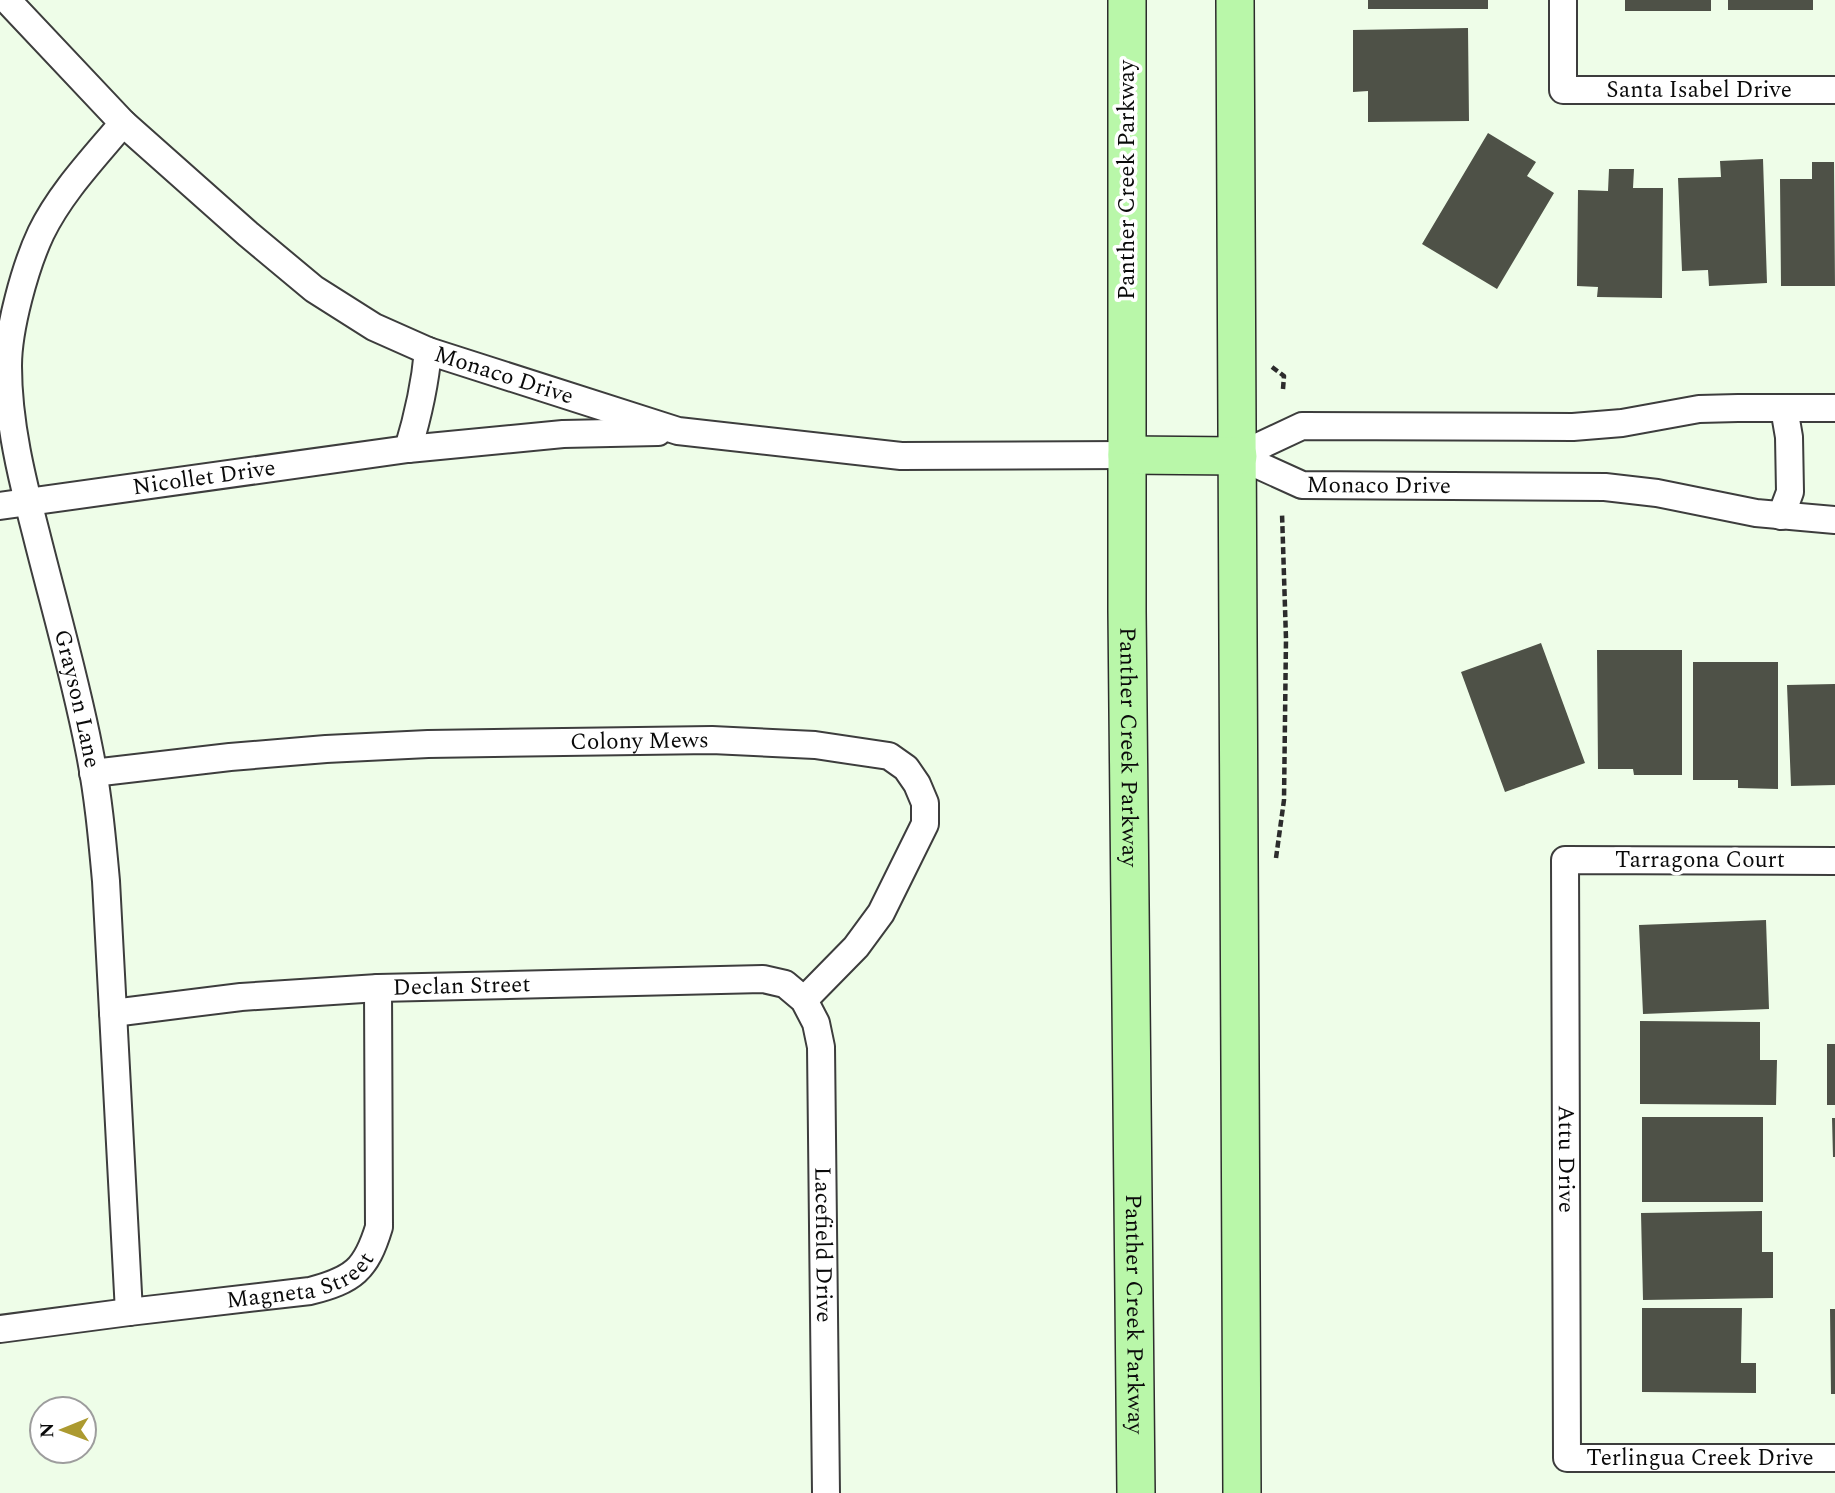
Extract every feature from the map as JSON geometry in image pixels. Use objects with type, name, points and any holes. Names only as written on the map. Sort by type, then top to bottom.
[{"type":"main road","name":"Panther Creek Parkway","points":[[1127,0],[1127,625],[1136,1493]]},
{"type":"main road","points":[[1235,0],[1242,1493]]},
{"type":"main road","points":[[1127,454],[1238,456]]},
{"type":"street","name":"Monaco Drive","points":[[8,0],[123,123],[248,234],[314,289],[374,327],[428,351],[678,431],[901,456],[1127,454]]},
{"type":"street","name":"Santa Isabel Drive","points":[[1563,0],[1563,90],[1835,90]]},
{"type":"street","name":"Grayson Lane","points":[[123,123],[65,193],[41,233],[24,280],[13,323],[8,363],[9,412],[28,503],[93,773],[106,881],[129,1312]]},
{"type":"street","points":[[408,449],[423,395],[428,351]]},
{"type":"street","points":[[1781,516],[1790,492],[1789,437],[1783,408]]},
{"type":"street","points":[[1238,456],[1302,426],[1593,426],[1699,409],[1835,408]]},
{"type":"street","name":"Nicollet Drive","points":[[0,506],[408,449],[563,434],[678,431]]},
{"type":"street","name":"Monaco Drive","points":[[1238,456],[1302,485],[1605,487],[1657,493],[1756,513],[1835,520]]},
{"type":"street","name":"Colony Mews","points":[[93,773],[326,748],[428,744],[712,740],[815,746],[889,756],[906,768],[917,784],[925,803],[925,824],[881,913],[856,947],[804,1000]]},
{"type":"street","name":"Tarragona Court","points":[[1565,860],[1835,861]]},
{"type":"street","name":"Attu Drive","points":[[1565,860],[1567,1458]]},
{"type":"street","name":"Declan Street","points":[[113,1013],[241,997],[378,988],[763,979],[785,984],[804,1000]]},
{"type":"street","name":"Magneta Street","points":[[0,1329],[310,1292],[336,1284],[358,1270],[372,1249],[379,1227],[378,988]]},
{"type":"street","name":"Lacefield Drive","points":[[804,1000],[816,1023],[821,1048],[827,1493]]},
{"type":"street","name":"Terlingua Creek Drive","points":[[1567,1458],[1835,1458]]},
{"type":"building","points":[[1368,0],[1488,0],[1488,9],[1368,9]]},
{"type":"building","points":[[1625,0],[1711,0],[1711,11],[1625,11]]},
{"type":"building","points":[[1728,0],[1813,0],[1813,10],[1728,10]]},
{"type":"building","points":[[1468,28],[1469,121],[1368,122],[1368,91],[1353,92],[1353,30]]},
{"type":"building","points":[[1488,133],[1536,162],[1527,176],[1554,193],[1497,289],[1422,244]]},
{"type":"building","points":[[1763,159],[1767,283],[1709,286],[1708,270],[1682,271],[1678,178],[1721,177],[1720,161]]},
{"type":"building","points":[[1812,162],[1834,162],[1835,286],[1781,286],[1780,179],[1812,179]]},
{"type":"building","points":[[1609,169],[1634,169],[1633,188],[1663,188],[1662,298],[1597,297],[1598,287],[1577,286],[1578,190],[1608,191]]},
{"type":"building","points":[[1541,643],[1585,763],[1505,792],[1461,672]]},
{"type":"building","points":[[1597,650],[1682,650],[1682,775],[1634,775],[1633,769],[1598,769]]},
{"type":"building","points":[[1693,662],[1778,662],[1778,789],[1738,788],[1738,780],[1693,780]]},
{"type":"building","points":[[1835,684],[1835,785],[1791,786],[1787,685]]},
{"type":"building","points":[[1766,920],[1769,1009],[1643,1014],[1639,925]]},
{"type":"building","points":[[1640,1021],[1760,1022],[1760,1060],[1777,1060],[1776,1105],[1640,1104]]},
{"type":"building","points":[[1827,1044],[1835,1044],[1835,1105],[1827,1105]]},
{"type":"building","points":[[1642,1117],[1763,1117],[1763,1202],[1642,1202]]},
{"type":"building","points":[[1832,1118],[1835,1118],[1835,1157],[1833,1157]]},
{"type":"building","points":[[1762,1211],[1762,1252],[1773,1252],[1773,1298],[1643,1300],[1641,1213]]},
{"type":"building","points":[[1642,1308],[1742,1308],[1741,1363],[1756,1363],[1756,1393],[1642,1392]]},
{"type":"building","points":[[1830,1309],[1835,1309],[1835,1394],[1831,1394]]}]
